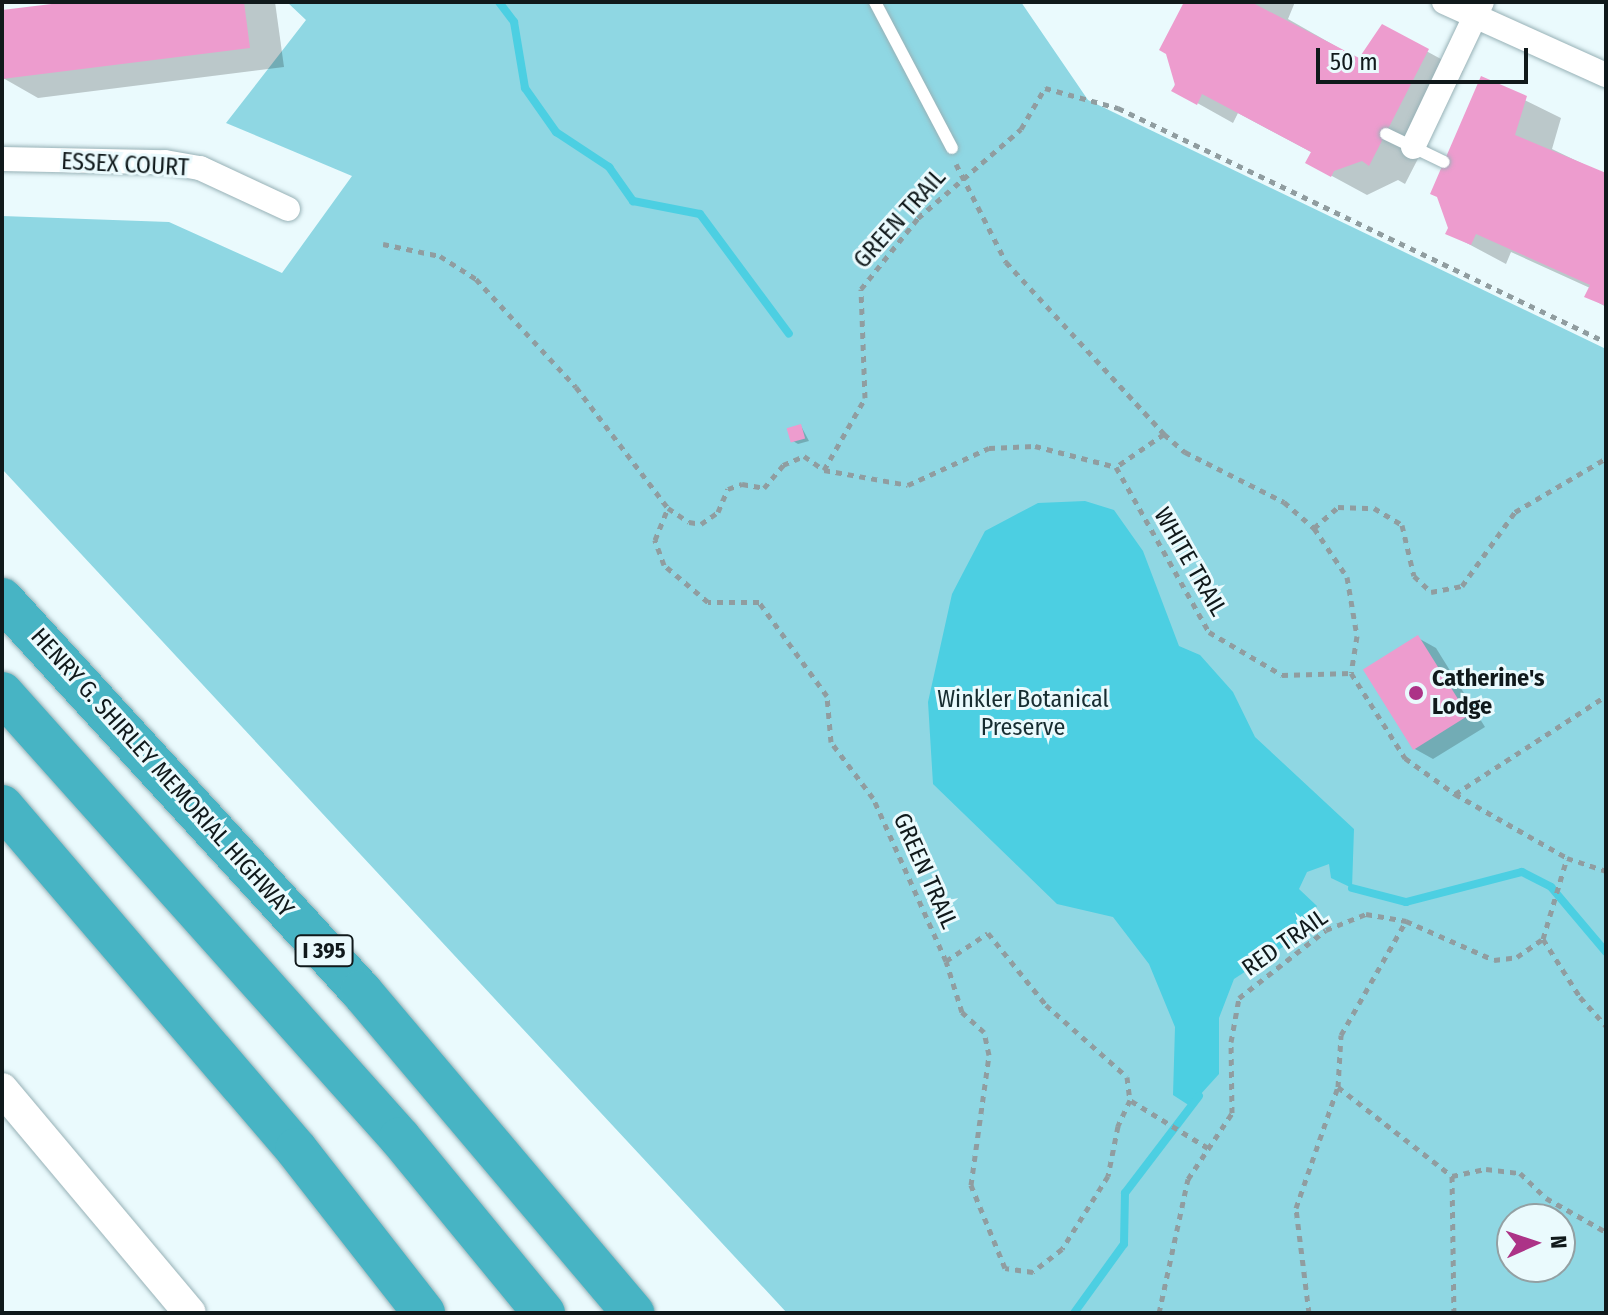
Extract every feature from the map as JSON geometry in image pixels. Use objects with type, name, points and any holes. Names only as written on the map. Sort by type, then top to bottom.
[{"type":"highway","name":"HENRY G. SHIRLEY MEMORIAL HIGHWAY","points":[[2,599],[361,991],[633,1313]]},
{"type":"highway","points":[[2,693],[107,806],[400,1138],[544,1313]]},
{"type":"highway","points":[[2,806],[296,1149],[424,1313]]},
{"type":"highway","points":[[107,806],[505,1313]]},
{"type":"main road","points":[[2,1089],[190,1313]]},
{"type":"street","points":[[1444,2],[1479,10],[1606,75]]},
{"type":"street","points":[[1413,147],[1479,10]]},
{"type":"street","name":"ESSEX COURT","points":[[2,159],[188,166],[236,182],[288,209]]},
{"type":"lane","points":[[875,2],[952,148]]},
{"type":"lane","points":[[1386,134],[1444,162]]},
{"type":"path","name":"GREEN TRAIL","points":[[824,470],[865,398],[861,289],[918,218],[960,178],[1021,129],[1045,88],[1118,108],[1606,342]]},
{"type":"path","points":[[952,148],[960,178],[1006,262],[1164,434],[1185,452],[1284,502],[1314,528],[1347,577],[1357,636],[1351,673],[1405,758],[1455,794],[1567,858],[1606,871]]},
{"type":"path","points":[[383,244],[440,256],[476,279],[576,387],[668,508],[701,524],[718,512],[728,489],[742,484],[764,488],[783,465],[804,456],[824,470],[908,485],[989,448],[1035,446],[1116,467],[1164,434]]},
{"type":"path","points":[[1314,528],[1338,507],[1374,508],[1402,525],[1414,576],[1431,592],[1462,586],[1515,512],[1606,459]]},
{"type":"path","name":"WHITE TRAIL","points":[[1116,467],[1209,632],[1282,675],[1351,673]]},
{"type":"path","name":"GREEN TRAIL","points":[[668,508],[655,540],[664,565],[708,602],[759,602],[827,696],[831,742],[873,798],[946,961],[962,1012],[984,1032],[989,1055],[971,1185],[1005,1268],[1033,1272],[1062,1249],[1108,1176],[1118,1126],[1130,1100]]},
{"type":"path","points":[[1455,794],[1606,696]]},
{"type":"path","points":[[1567,858],[1543,939],[1580,997],[1606,1026]]},
{"type":"path","name":"RED TRAIL","points":[[1159,1313],[1188,1179],[1232,1113],[1231,1042],[1239,998],[1326,930],[1366,914],[1406,921],[1494,960],[1517,957],[1543,939]]},
{"type":"path","points":[[1309,1313],[1296,1208],[1338,1087],[1341,1035],[1406,921]]},
{"type":"path","points":[[946,961],[988,933],[1046,1005],[1127,1077],[1130,1100],[1208,1148]]},
{"type":"path","points":[[1338,1087],[1452,1176],[1486,1169],[1520,1173],[1546,1198],[1606,1232]]},
{"type":"path","points":[[1452,1176],[1454,1313]]},
{"type":"green space","name":"Winkler Botanical Preserve","points":[[287,2],[1021,2],[1088,100],[1606,349],[1606,1313],[787,1313],[2,469],[2,216],[169,222],[282,273],[352,176],[226,123],[306,20]]},
{"type":"shaded area","points":[[1085,501],[1114,510],[1143,551],[1179,646],[1200,655],[1233,692],[1255,737],[1354,829],[1352,888],[1331,878],[1329,864],[1307,872],[1299,889],[1317,906],[1292,941],[1234,979],[1219,1018],[1219,1074],[1190,1106],[1173,1095],[1175,1027],[1149,964],[1113,917],[1057,904],[933,784],[928,702],[952,594],[985,531],[1038,503]]},
{"type":"building","points":[[68,2],[244,2],[250,48],[2,79],[2,10]]},
{"type":"building","points":[[1184,2],[1251,2],[1359,58],[1382,24],[1429,49],[1369,166],[1362,161],[1334,171],[1331,177],[1305,163],[1311,152],[1202,94],[1197,105],[1171,91],[1175,85],[1166,54],[1159,50]]},
{"type":"building","points":[[1481,76],[1527,96],[1515,135],[1606,173],[1606,306],[1584,297],[1590,285],[1476,234],[1471,245],[1445,234],[1448,228],[1437,197],[1430,194]]},
{"type":"building","points":[[801,424],[805,438],[791,443],[787,428]]},
{"type":"building","name":"Catherine's Lodge","points":[[1418,635],[1468,716],[1413,750],[1363,669]]},
{"type":"waterway","points":[[499,2],[514,22],[525,88],[556,132],[609,167],[633,201],[700,214],[789,334]]},
{"type":"waterway","points":[[1352,888],[1406,902],[1522,872],[1551,887],[1606,952]]},
{"type":"waterway","points":[[1074,1313],[1124,1244],[1125,1193],[1199,1096]]},
{"type":"place","name":"Catherine's Lodge","points":[[1416,693]]}]
